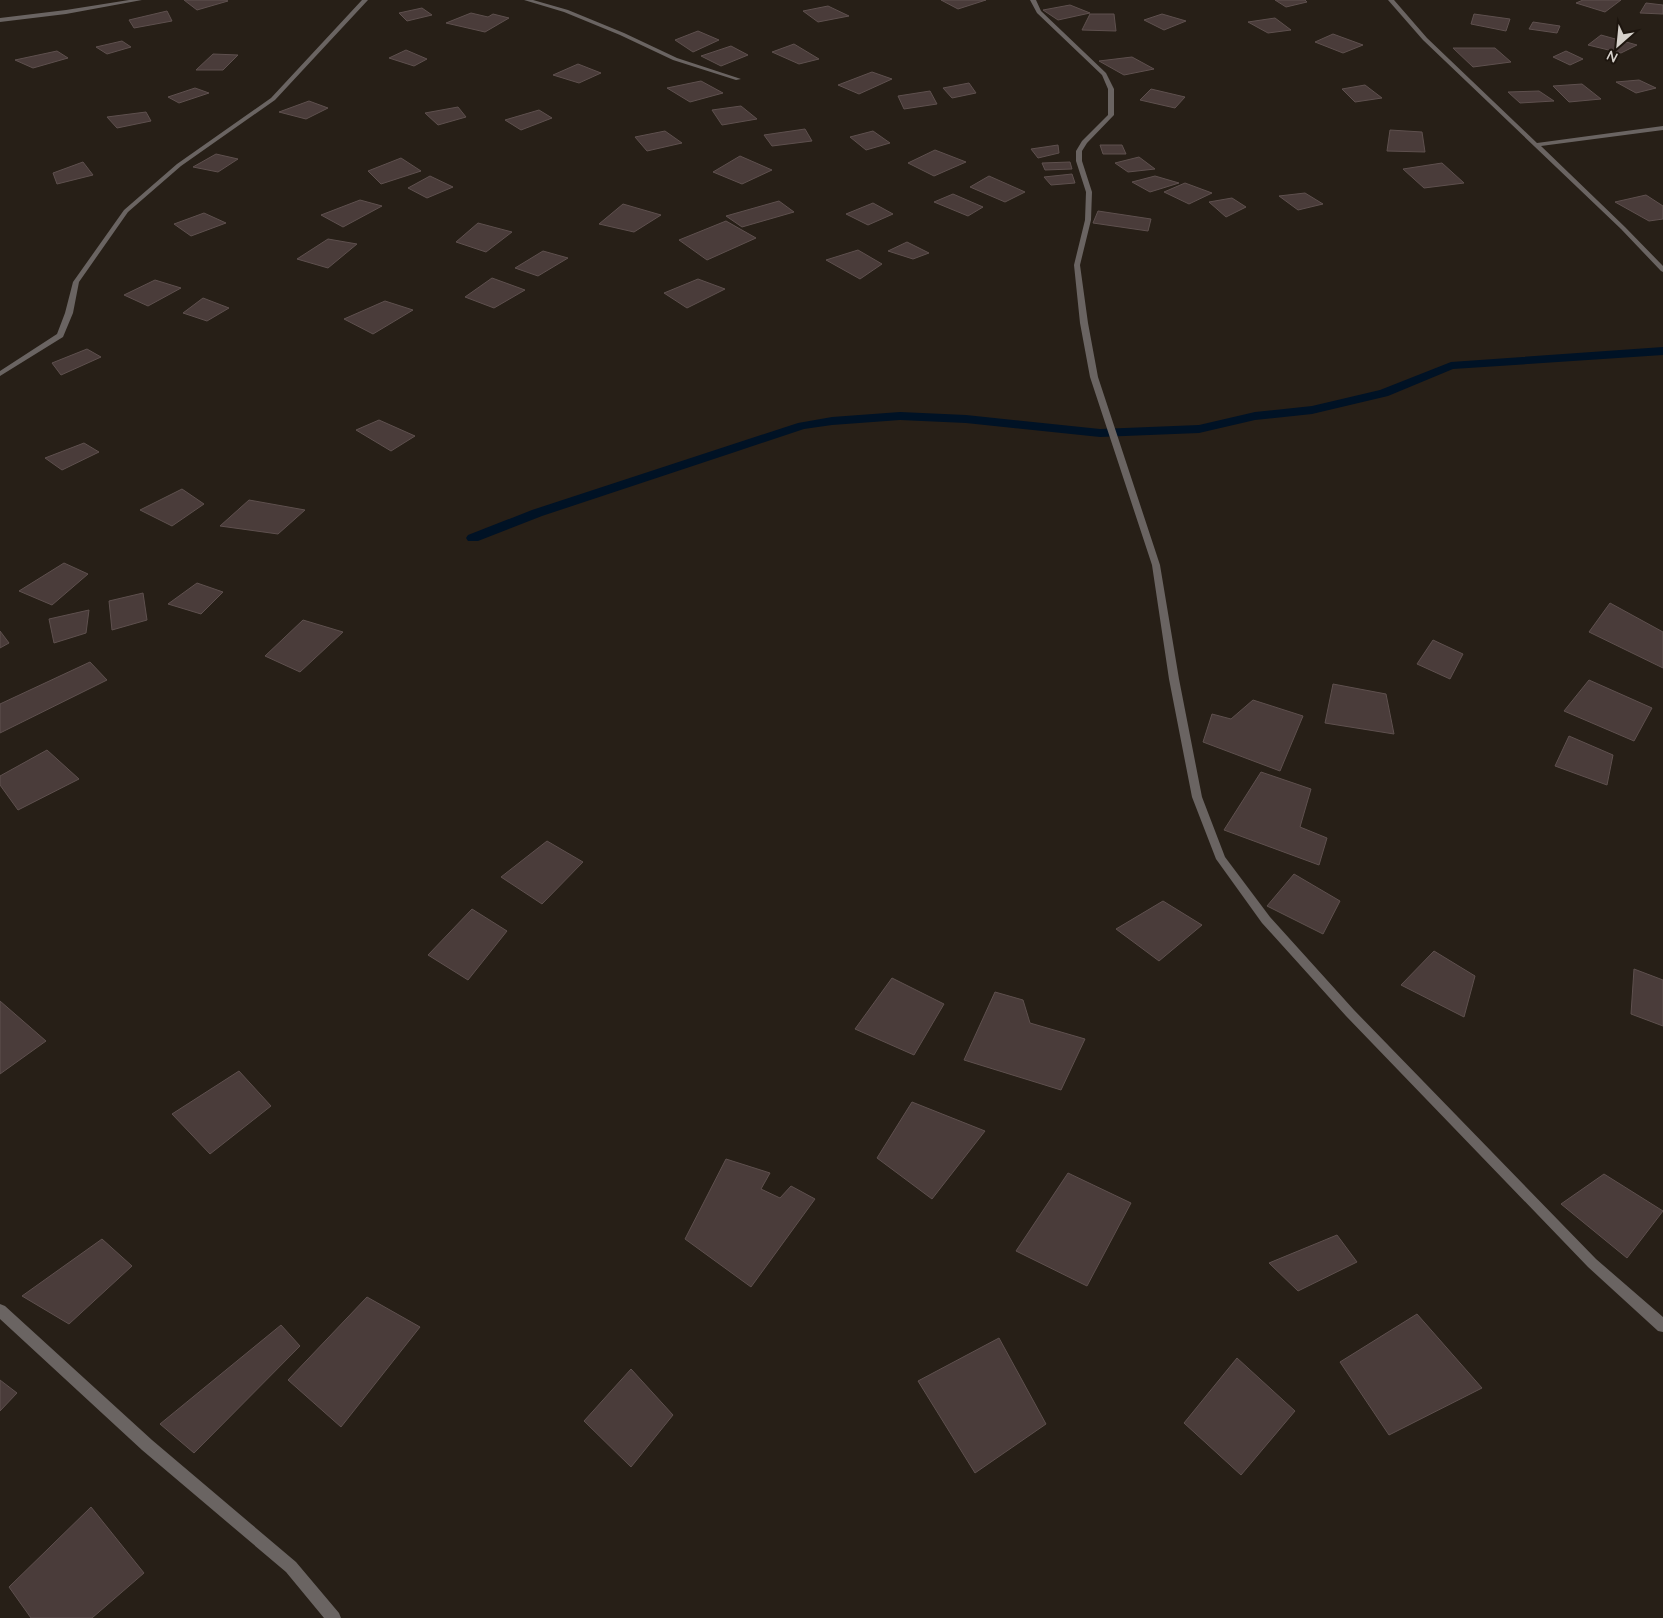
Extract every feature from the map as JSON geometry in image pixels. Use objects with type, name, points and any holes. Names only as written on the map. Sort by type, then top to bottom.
[{"type":"street","points":[[0,20],[139,0]]},
{"type":"street","points":[[0,374],[60,335],[70,313],[76,282],[126,212],[179,165],[273,99],[365,0]]},
{"type":"street","points":[[527,0],[566,12],[622,34],[675,59],[738,79]]},
{"type":"street","points":[[1033,0],[1039,12],[1104,74],[1110,89],[1111,114],[1084,142],[1079,151],[1079,161],[1089,192],[1088,220],[1077,265],[1084,323],[1094,378],[1156,565],[1174,679],[1197,797],[1221,859],[1266,920],[1350,1013],[1592,1263],[1663,1326]]},
{"type":"street","points":[[1391,0],[1425,39],[1623,228],[1663,270]]},
{"type":"street","points":[[1536,145],[1663,128]]},
{"type":"street","points":[[0,1310],[147,1445],[291,1567],[334,1618]]},
{"type":"building","points":[[184,0],[226,0],[228,1],[197,10]]},
{"type":"building","points":[[941,0],[986,0],[958,9]]},
{"type":"building","points":[[1275,0],[1305,0],[1307,2],[1286,7]]},
{"type":"building","points":[[1583,0],[1621,0],[1605,12],[1576,3]]},
{"type":"building","points":[[1646,3],[1663,5],[1663,14],[1640,13]]},
{"type":"building","points":[[1070,5],[1090,13],[1058,20],[1043,10]]},
{"type":"building","points":[[828,6],[849,16],[818,22],[803,11]]},
{"type":"building","points":[[422,8],[432,15],[407,21],[399,13]]},
{"type":"building","points":[[167,11],[172,21],[134,28],[129,20]]},
{"type":"building","points":[[471,13],[488,17],[493,14],[509,18],[485,32],[446,23]]},
{"type":"building","points":[[1090,14],[1114,14],[1116,31],[1082,30]]},
{"type":"building","points":[[1162,14],[1186,21],[1164,30],[1144,20]]},
{"type":"building","points":[[1474,14],[1510,19],[1506,31],[1471,24]]},
{"type":"building","points":[[1275,18],[1291,30],[1268,33],[1248,22]]},
{"type":"building","points":[[1533,22],[1560,26],[1557,33],[1529,29]]},
{"type":"building","points":[[698,31],[719,40],[693,52],[675,40]]},
{"type":"building","points":[[1333,34],[1363,45],[1343,53],[1315,42]]},
{"type":"building","points":[[1601,35],[1637,45],[1621,53],[1588,45]]},
{"type":"building","points":[[122,41],[131,47],[107,54],[96,47]]},
{"type":"building","points":[[794,44],[819,59],[799,64],[772,52]]},
{"type":"building","points":[[731,46],[748,55],[721,66],[701,56]]},
{"type":"building","points":[[1453,48],[1495,48],[1511,62],[1473,67]]},
{"type":"building","points":[[406,50],[427,59],[414,66],[389,58]]},
{"type":"building","points":[[57,51],[68,58],[33,68],[15,60]]},
{"type":"building","points":[[1566,51],[1583,59],[1570,65],[1553,57]]},
{"type":"building","points":[[213,54],[238,55],[223,70],[196,70]]},
{"type":"building","points":[[1132,57],[1154,69],[1124,75],[1099,61]]},
{"type":"building","points":[[578,64],[601,73],[579,83],[553,75]]},
{"type":"building","points":[[872,72],[892,79],[859,94],[838,85]]},
{"type":"building","points":[[1639,80],[1656,88],[1636,93],[1616,82]]},
{"type":"building","points":[[701,81],[723,93],[690,102],[667,88]]},
{"type":"building","points":[[969,83],[976,93],[952,98],[943,88]]},
{"type":"building","points":[[1582,84],[1601,99],[1569,102],[1553,86]]},
{"type":"building","points":[[1365,85],[1382,98],[1355,102],[1342,89]]},
{"type":"building","points":[[195,88],[209,93],[179,103],[168,97]]},
{"type":"building","points":[[1151,89],[1185,97],[1175,108],[1140,100]]},
{"type":"building","points":[[930,91],[937,104],[904,109],[898,96]]},
{"type":"building","points":[[1539,91],[1554,101],[1520,103],[1508,92]]},
{"type":"building","points":[[309,101],[328,108],[306,119],[279,112]]},
{"type":"building","points":[[741,106],[757,119],[722,125],[712,110]]},
{"type":"building","points":[[458,107],[466,117],[438,125],[425,113]]},
{"type":"building","points":[[539,110],[552,118],[521,130],[505,120]]},
{"type":"building","points":[[146,112],[151,121],[117,128],[107,117]]},
{"type":"building","points":[[805,129],[812,141],[772,146],[764,135]]},
{"type":"building","points":[[1390,130],[1422,132],[1425,152],[1387,151]]},
{"type":"building","points":[[665,131],[682,143],[647,151],[635,137]]},
{"type":"building","points":[[873,131],[890,143],[866,150],[850,137]]},
{"type":"building","points":[[1058,145],[1059,153],[1038,158],[1031,149]]},
{"type":"building","points":[[1100,145],[1122,145],[1126,154],[1103,154]]},
{"type":"building","points":[[935,150],[966,162],[934,176],[908,163]]},
{"type":"building","points":[[216,154],[238,159],[218,172],[193,167]]},
{"type":"building","points":[[740,156],[772,170],[742,184],[713,172]]},
{"type":"building","points":[[1139,157],[1155,169],[1128,172],[1115,163]]},
{"type":"building","points":[[401,158],[421,171],[381,184],[368,171]]},
{"type":"building","points":[[83,162],[93,175],[57,184],[53,173]]},
{"type":"building","points":[[1070,162],[1072,169],[1045,170],[1042,163]]},
{"type":"building","points":[[1442,163],[1464,183],[1424,188],[1403,169]]},
{"type":"building","points":[[1072,174],[1075,183],[1051,185],[1044,177]]},
{"type":"building","points":[[430,176],[453,187],[427,198],[408,188]]},
{"type":"building","points":[[989,176],[1025,192],[1005,202],[970,187]]},
{"type":"building","points":[[1155,176],[1179,183],[1150,192],[1132,182]]},
{"type":"building","points":[[1185,183],[1212,193],[1189,204],[1164,192]]},
{"type":"building","points":[[1305,193],[1323,204],[1298,210],[1279,196]]},
{"type":"building","points":[[953,194],[983,207],[968,216],[934,202]]},
{"type":"building","points":[[1646,195],[1663,206],[1663,219],[1649,221],[1615,202]]},
{"type":"building","points":[[1232,198],[1246,207],[1226,217],[1209,202]]},
{"type":"building","points":[[360,200],[382,206],[343,227],[321,215]]},
{"type":"building","points":[[779,201],[794,212],[742,227],[726,216]]},
{"type":"building","points":[[873,203],[893,214],[868,225],[846,214]]},
{"type":"building","points":[[623,204],[661,215],[634,232],[599,224]]},
{"type":"building","points":[[1098,211],[1151,219],[1148,231],[1093,223]]},
{"type":"building","points":[[204,213],[226,223],[191,236],[174,224]]},
{"type":"building","points":[[726,221],[756,238],[707,260],[679,240]]},
{"type":"building","points":[[478,223],[512,232],[486,252],[456,242]]},
{"type":"building","points":[[328,239],[357,244],[328,268],[297,259]]},
{"type":"building","points":[[907,242],[929,253],[913,259],[888,251]]},
{"type":"building","points":[[858,250],[882,264],[860,279],[826,260]]},
{"type":"building","points":[[543,251],[568,258],[538,276],[515,268]]},
{"type":"building","points":[[492,278],[525,290],[494,308],[465,297]]},
{"type":"building","points":[[698,279],[725,289],[687,308],[664,293]]},
{"type":"building","points":[[155,280],[181,288],[148,306],[124,295]]},
{"type":"building","points":[[203,298],[229,308],[207,321],[183,313]]},
{"type":"building","points":[[385,301],[413,310],[373,334],[344,319]]},
{"type":"building","points":[[87,349],[101,357],[61,375],[52,363]]},
{"type":"building","points":[[379,420],[415,436],[391,451],[356,430]]},
{"type":"building","points":[[84,443],[99,452],[62,470],[45,458]]},
{"type":"building","points":[[182,489],[204,504],[172,526],[140,510]]},
{"type":"building","points":[[249,500],[305,510],[278,534],[220,526]]},
{"type":"building","points":[[64,563],[88,574],[52,605],[19,591]]},
{"type":"building","points":[[197,583],[223,592],[201,614],[168,604]]},
{"type":"building","points":[[143,593],[147,620],[112,630],[109,601]]},
{"type":"building","points":[[1610,603],[1663,632],[1663,668],[1589,632]]},
{"type":"building","points":[[89,610],[86,633],[54,643],[49,619]]},
{"type":"building","points":[[303,620],[343,632],[300,672],[265,656]]},
{"type":"building","points":[[0,631],[9,643],[0,648]]},
{"type":"building","points":[[1433,640],[1463,654],[1450,679],[1417,664]]},
{"type":"building","points":[[90,662],[107,680],[0,733],[0,704]]},
{"type":"building","points":[[1589,680],[1652,708],[1634,741],[1564,711]]},
{"type":"building","points":[[1333,684],[1386,694],[1394,734],[1325,723]]},
{"type":"building","points":[[1253,700],[1303,716],[1280,771],[1203,742],[1212,714],[1231,719]]},
{"type":"building","points":[[1569,736],[1613,755],[1607,785],[1555,766]]},
{"type":"building","points":[[47,750],[79,779],[18,810],[0,785],[0,776]]},
{"type":"building","points":[[1261,772],[1311,789],[1300,827],[1327,838],[1319,865],[1224,830]]},
{"type":"building","points":[[547,841],[583,862],[542,904],[501,877]]},
{"type":"building","points":[[1294,874],[1340,901],[1323,934],[1267,906]]},
{"type":"building","points":[[1163,901],[1202,925],[1159,961],[1116,929]]},
{"type":"building","points":[[472,909],[507,931],[468,980],[428,955]]},
{"type":"building","points":[[1434,951],[1475,976],[1464,1017],[1401,985]]},
{"type":"building","points":[[1634,969],[1663,980],[1663,1026],[1631,1014]]},
{"type":"building","points":[[892,978],[944,1004],[914,1055],[855,1029]]},
{"type":"building","points":[[995,992],[1023,1000],[1030,1023],[1085,1039],[1061,1090],[964,1060]]},
{"type":"building","points":[[0,1001],[46,1041],[0,1074]]},
{"type":"building","points":[[239,1071],[271,1106],[210,1154],[172,1114]]},
{"type":"building","points":[[912,1102],[985,1131],[932,1199],[877,1158]]},
{"type":"building","points":[[726,1159],[770,1173],[761,1189],[780,1198],[791,1186],[815,1199],[751,1287],[685,1239]]},
{"type":"building","points":[[1068,1173],[1131,1203],[1087,1286],[1016,1251]]},
{"type":"building","points":[[1604,1174],[1663,1211],[1627,1258],[1561,1204]]},
{"type":"building","points":[[1337,1235],[1357,1262],[1298,1291],[1269,1263]]},
{"type":"building","points":[[102,1239],[132,1266],[69,1324],[22,1296]]},
{"type":"building","points":[[367,1297],[420,1327],[341,1427],[288,1380]]},
{"type":"building","points":[[1417,1314],[1482,1388],[1389,1435],[1340,1362]]},
{"type":"building","points":[[281,1325],[300,1346],[194,1453],[160,1424]]},
{"type":"building","points":[[999,1338],[1046,1424],[975,1473],[918,1381]]},
{"type":"building","points":[[1237,1358],[1295,1411],[1241,1475],[1184,1423]]},
{"type":"building","points":[[631,1369],[673,1415],[631,1467],[584,1421]]},
{"type":"building","points":[[0,1380],[17,1393],[0,1411]]},
{"type":"building","points":[[91,1507],[144,1573],[92,1618],[31,1618],[9,1587]]},
{"type":"waterway","points":[[473,538],[537,513],[730,449],[802,426],[832,421],[900,416],[966,419],[1100,433],[1199,429],[1255,416],[1312,410],[1384,393],[1451,366],[1663,351]]}]
